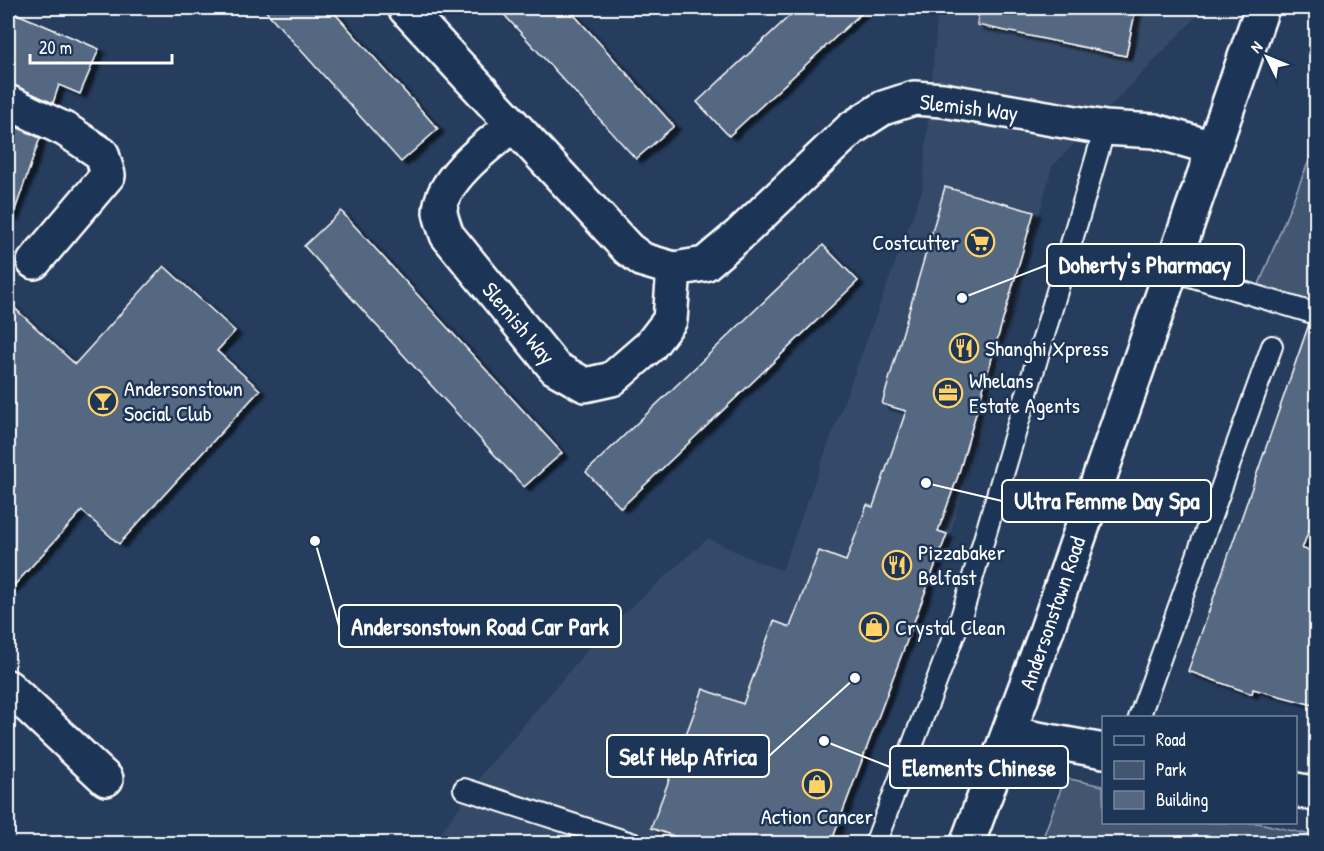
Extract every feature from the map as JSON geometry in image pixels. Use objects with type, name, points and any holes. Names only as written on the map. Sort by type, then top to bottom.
[{"type":"street","name":"Slemish Way","points":[[405,8],[628,249],[643,260],[674,269],[705,264],[739,235],[852,128],[883,108],[914,98],[943,100],[1105,128],[1155,130],[1213,148]]},
{"type":"street","name":"Andersonstown Road","points":[[967,843],[1010,734],[1262,8]]},
{"type":"street","points":[[8,102],[66,130],[102,154],[108,175],[34,262]]},
{"type":"street","name":"Slemish Way","points":[[512,126],[467,162],[450,186],[440,211],[447,236],[555,368],[585,385],[612,379],[650,346],[669,320],[674,269]]},
{"type":"street","points":[[8,687],[106,778]]},
{"type":"street","points":[[1010,734],[1102,751]]},
{"type":"street","points":[[1297,790],[1317,794]]},
{"type":"lane","points":[[875,843],[962,614],[1105,128]]},
{"type":"lane","points":[[1170,270],[1317,314]]},
{"type":"lane","points":[[1139,716],[1272,346]]},
{"type":"lane","points":[[464,789],[634,843]]},
{"type":"shaded area","points":[[938,8],[1205,8],[1052,167],[998,370],[949,538],[835,843],[433,844],[483,773],[599,636],[708,538],[756,561],[782,570],[922,190]]},
{"type":"green space","points":[[1316,143],[1316,310],[1256,292]]},
{"type":"green space","points":[[1065,778],[1102,786],[1102,824],[1263,824],[1316,836],[1316,843],[1041,843]]},
{"type":"building","points":[[263,8],[330,8],[438,129],[401,162]]},
{"type":"building","points":[[498,8],[568,8],[674,126],[636,159]]},
{"type":"building","points":[[798,8],[867,8],[729,136],[697,102]]},
{"type":"building","points":[[979,8],[1136,8],[1126,56],[977,25]]},
{"type":"building","points":[[8,10],[99,49],[80,94],[59,85],[53,103],[8,83]]},
{"type":"building","points":[[8,123],[40,138],[13,216],[8,215]]},
{"type":"building","points":[[945,187],[1034,212],[958,476],[938,531],[947,534],[831,843],[693,843],[651,828],[703,689],[743,704],[774,621],[790,627],[819,551],[846,561],[867,505],[873,507],[906,411],[882,404]]},
{"type":"building","points":[[341,211],[562,453],[524,487],[304,246]]},
{"type":"building","points":[[823,245],[858,281],[621,508],[586,472]]},
{"type":"building","points":[[164,266],[235,331],[217,351],[260,390],[119,544],[82,511],[8,592],[8,302],[75,364]]},
{"type":"building","points":[[1309,324],[1317,326],[1317,508],[1302,549],[1317,551],[1317,706],[1253,689],[1252,694],[1188,671]]},
{"type":"place","name":"Costcutter","points":[[980,242]]},
{"type":"place","name":"Doherty's Pharmacy","points":[[962,298]]},
{"type":"place","name":"Shanghi Xpress","points":[[964,348]]},
{"type":"place","name":"Whelans Estate Agents","points":[[948,393]]},
{"type":"place","name":"Andersonstown Social Club","points":[[103,401]]},
{"type":"place","name":"Ultra Femme Day Spa","points":[[926,483]]},
{"type":"place","name":"Andersonstown Road Car Park","points":[[315,541]]},
{"type":"place","name":"Pizzabaker Belfast","points":[[897,565]]},
{"type":"place","name":"Crystal Clean","points":[[874,627]]},
{"type":"place","name":"Self Help Africa","points":[[855,678]]},
{"type":"place","name":"Elements Chinese","points":[[824,741]]},
{"type":"place","name":"Action Cancer","points":[[817,784]]}]
